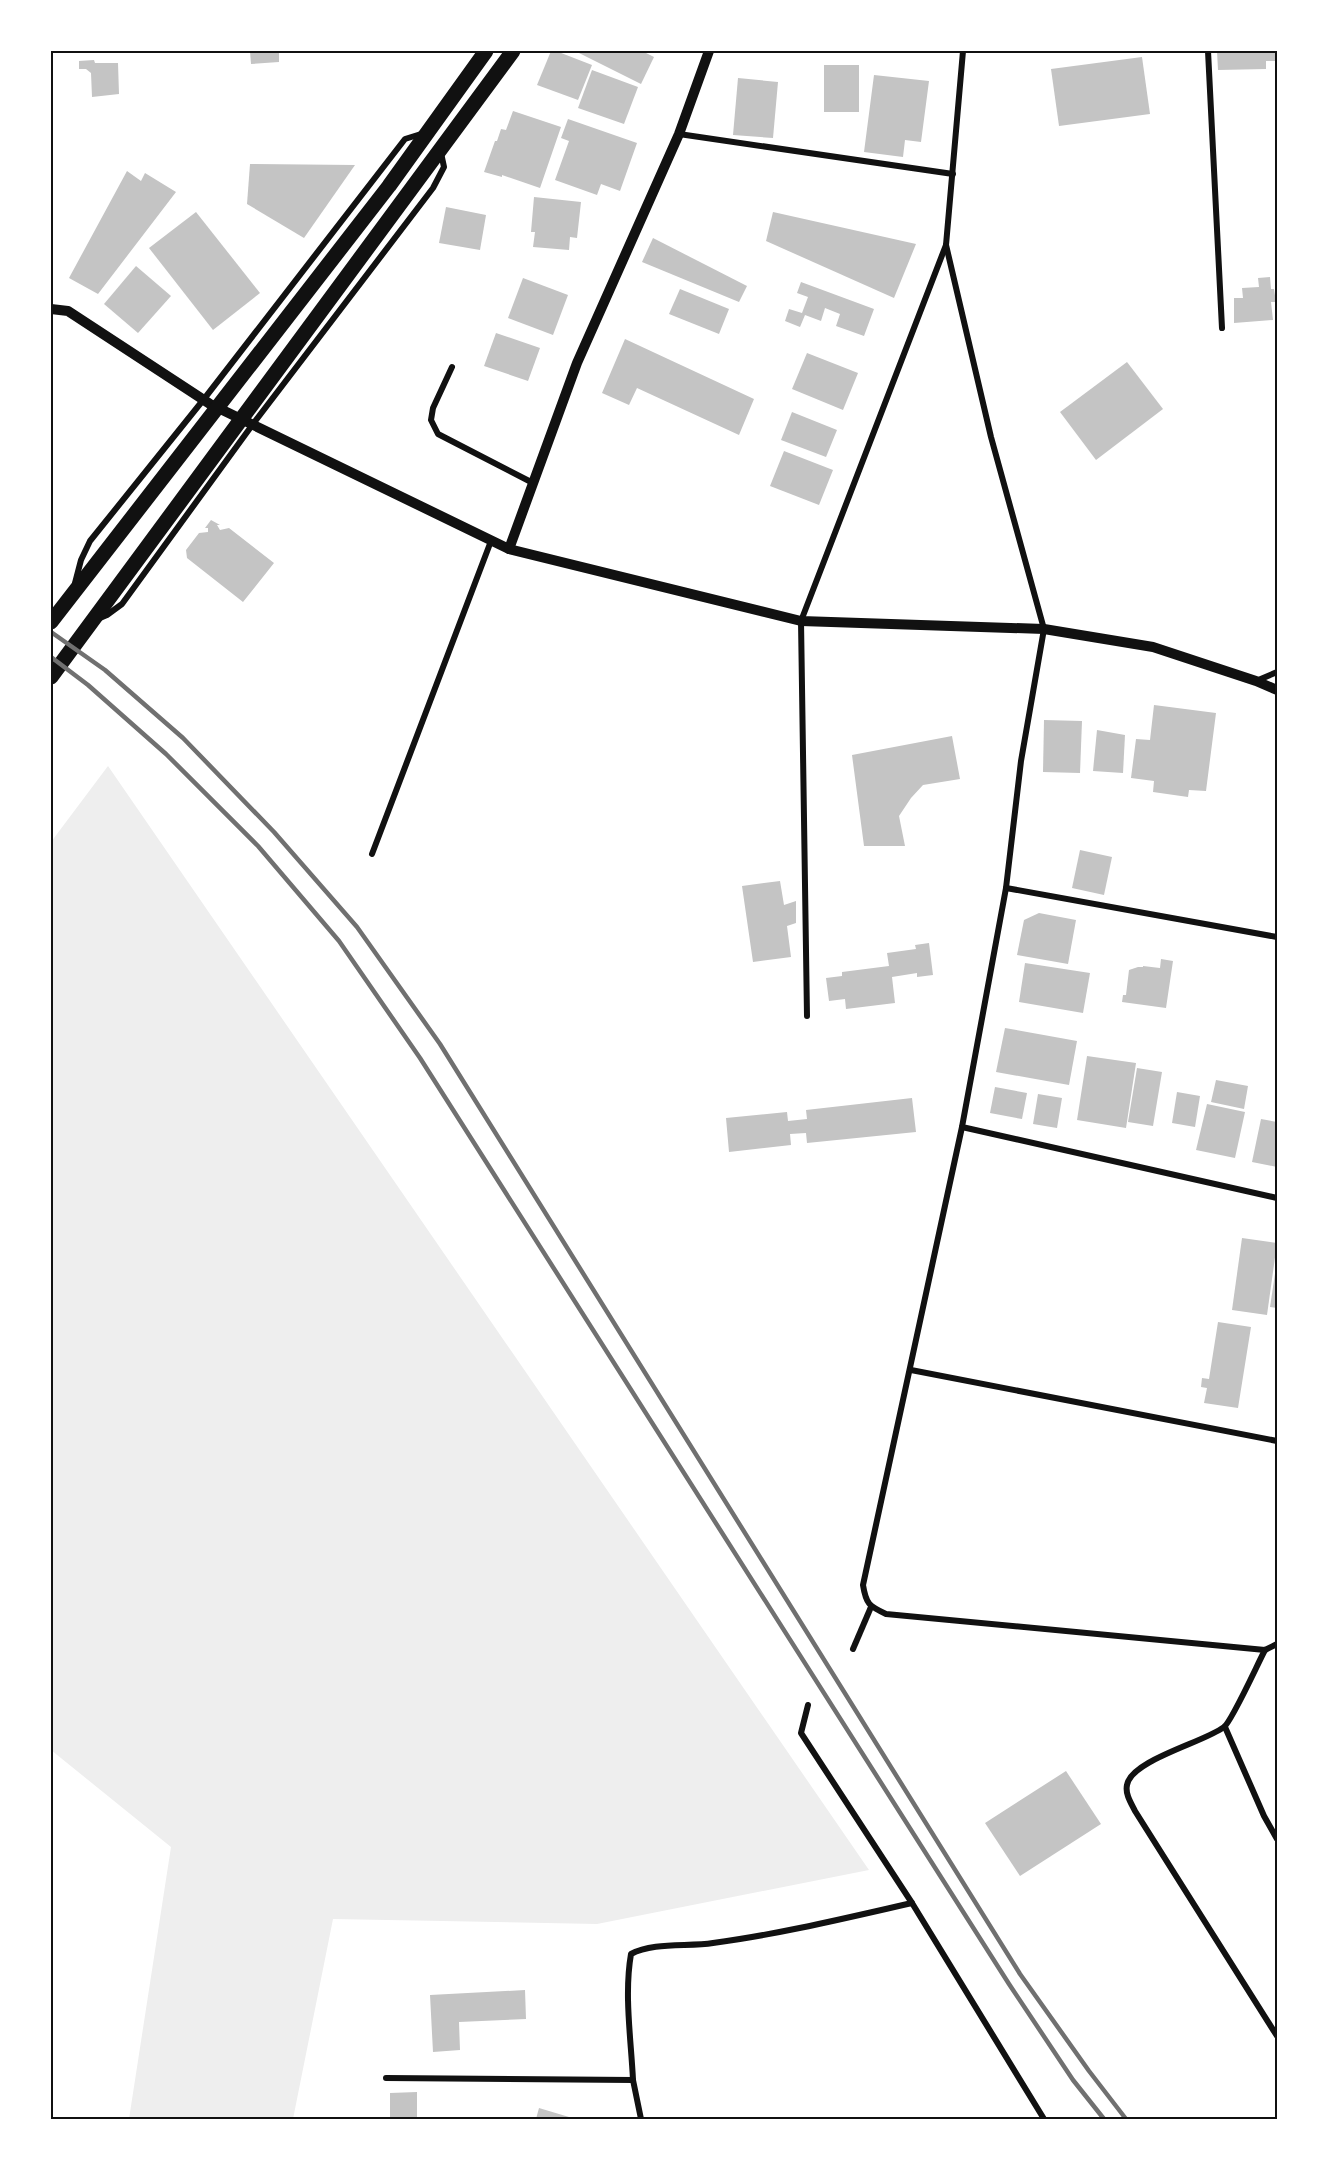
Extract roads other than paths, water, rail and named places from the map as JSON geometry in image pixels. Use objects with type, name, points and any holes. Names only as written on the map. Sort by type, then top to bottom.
[{"type":"main road","points":[[51,622],[389,186],[486,51]]},
{"type":"main road","points":[[51,677],[513,51]]},
{"type":"street","points":[[509,549],[577,363],[679,134],[709,51]]},
{"type":"street","points":[[807,1016],[801,621],[946,245],[963,51]]},
{"type":"street","points":[[1208,51],[1222,328]]},
{"type":"street","points":[[72,595],[81,561],[90,541],[204,399],[405,139],[427,132]]},
{"type":"street","points":[[679,134],[953,174]]},
{"type":"street","points":[[93,620],[107,615],[122,604],[253,424],[433,188],[444,167],[440,149]]},
{"type":"street","points":[[946,245],[991,437],[1044,629],[1021,761],[1006,888],[962,1127],[864,1585],[865,1596],[871,1606],[886,1614],[1264,1650],[1277,1644]]},
{"type":"street","points":[[51,309],[68,311],[231,414],[509,549],[801,621],[1044,629],[1154,647],[1277,690]]},
{"type":"street","points":[[452,367],[433,408],[431,420],[438,434],[533,483]]},
{"type":"street","points":[[372,854],[490,541]]},
{"type":"street","points":[[1256,681],[1277,672]]},
{"type":"street","points":[[1006,888],[1277,937]]},
{"type":"street","points":[[962,1127],[1277,1198]]},
{"type":"street","points":[[911,1370],[1277,1441]]},
{"type":"street","points":[[853,1649],[871,1606]]},
{"type":"street","points":[[1264,1650],[1225,1726],[1155,1759],[1130,1777],[1126,1786],[1128,1797],[1277,2036]]},
{"type":"street","points":[[808,1705],[801,1733],[912,1903],[1044,2119]]},
{"type":"street","points":[[1225,1726],[1264,1816],[1277,1839]]},
{"type":"street","points":[[641,2119],[633,2080],[629,2020],[628,1968],[631,1954],[641,1948],[710,1944],[753,1937],[912,1903]]},
{"type":"street","points":[[386,2078],[633,2080]]},
{"type":"railway","points":[[51,632],[105,670],[183,738],[274,832],[357,927],[440,1044],[1020,1974],[1126,2119]]},
{"type":"railway","points":[[51,657],[88,685],[166,754],[258,846],[339,941],[420,1058],[1009,1984],[1073,2080],[1104,2119]]}]
